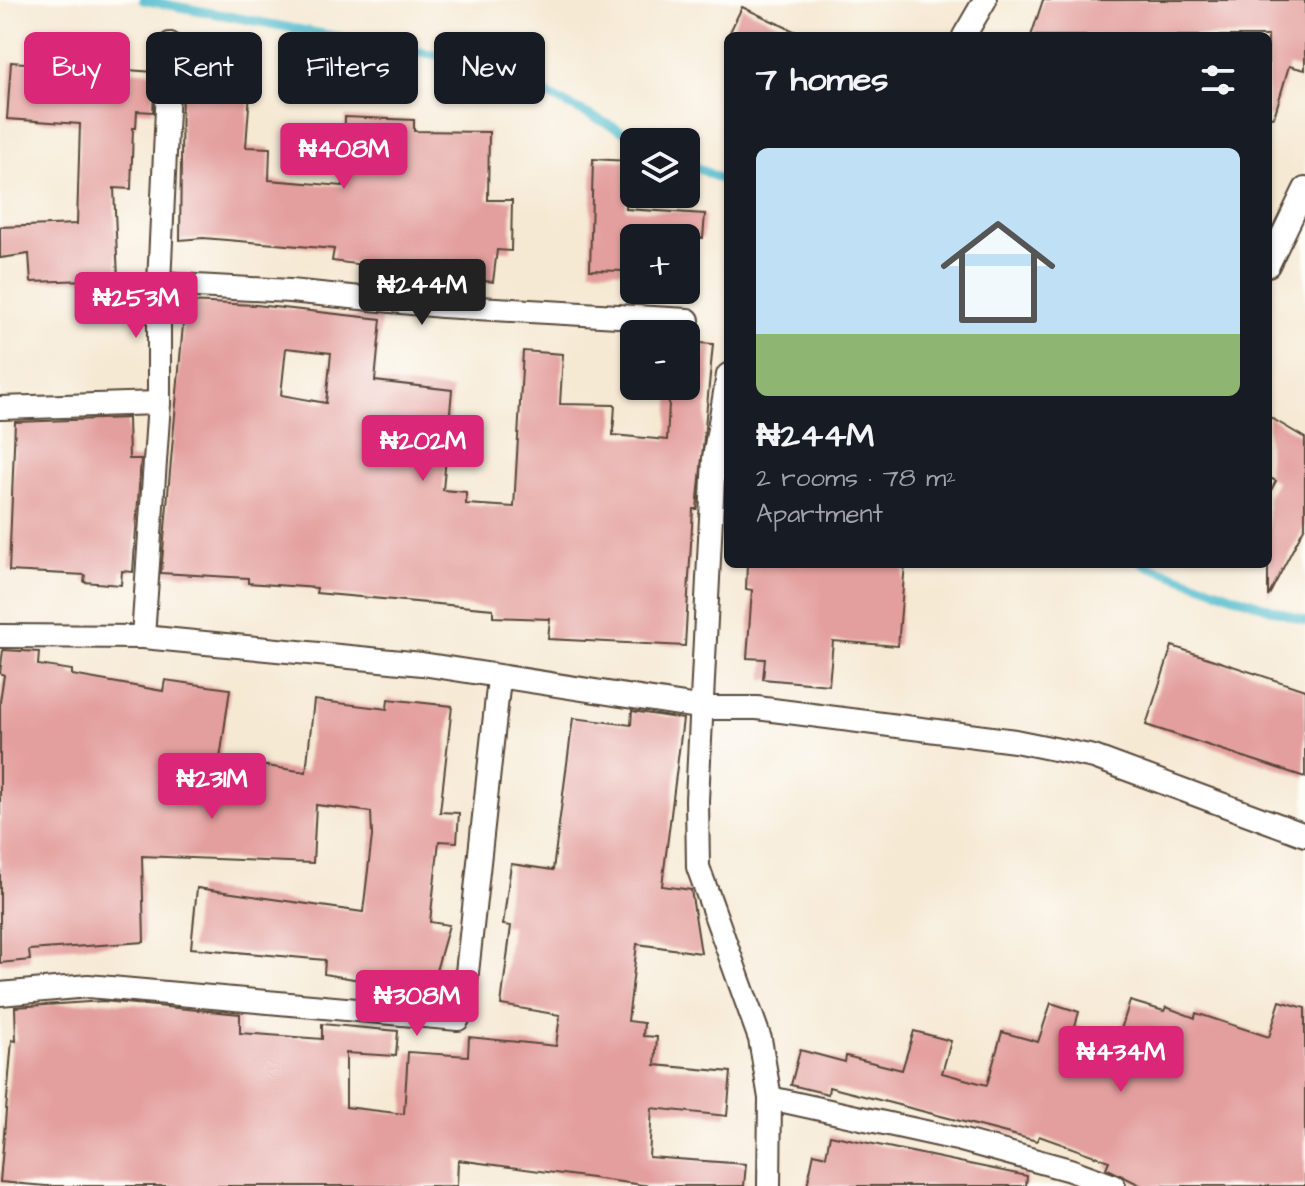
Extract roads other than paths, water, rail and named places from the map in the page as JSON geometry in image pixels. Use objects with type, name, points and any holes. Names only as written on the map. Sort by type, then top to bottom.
[{"type":"street","points":[[966,32],[985,0]]},
{"type":"street","points":[[143,637],[159,403],[159,284],[167,104]]},
{"type":"street","points":[[1272,257],[1305,189]]},
{"type":"street","points":[[159,284],[290,291],[442,306],[688,320]]},
{"type":"street","points":[[724,399],[714,458],[704,708],[697,800],[698,867],[760,1039],[770,1098],[769,1186]]},
{"type":"street","points":[[0,408],[159,403]]},
{"type":"street","points":[[0,636],[143,637],[422,664],[499,679],[704,708],[757,708],[1015,741],[1094,757],[1305,835]]},
{"type":"street","points":[[0,994],[88,986],[458,1019],[464,1000],[499,679]]},
{"type":"street","points":[[770,1098],[957,1139],[1070,1170],[1114,1186]]},
{"type":"waterway","points":[[143,0],[484,64],[620,130]]},
{"type":"waterway","points":[[700,169],[724,181]]},
{"type":"waterway","points":[[1154,568],[1305,621]]}]
